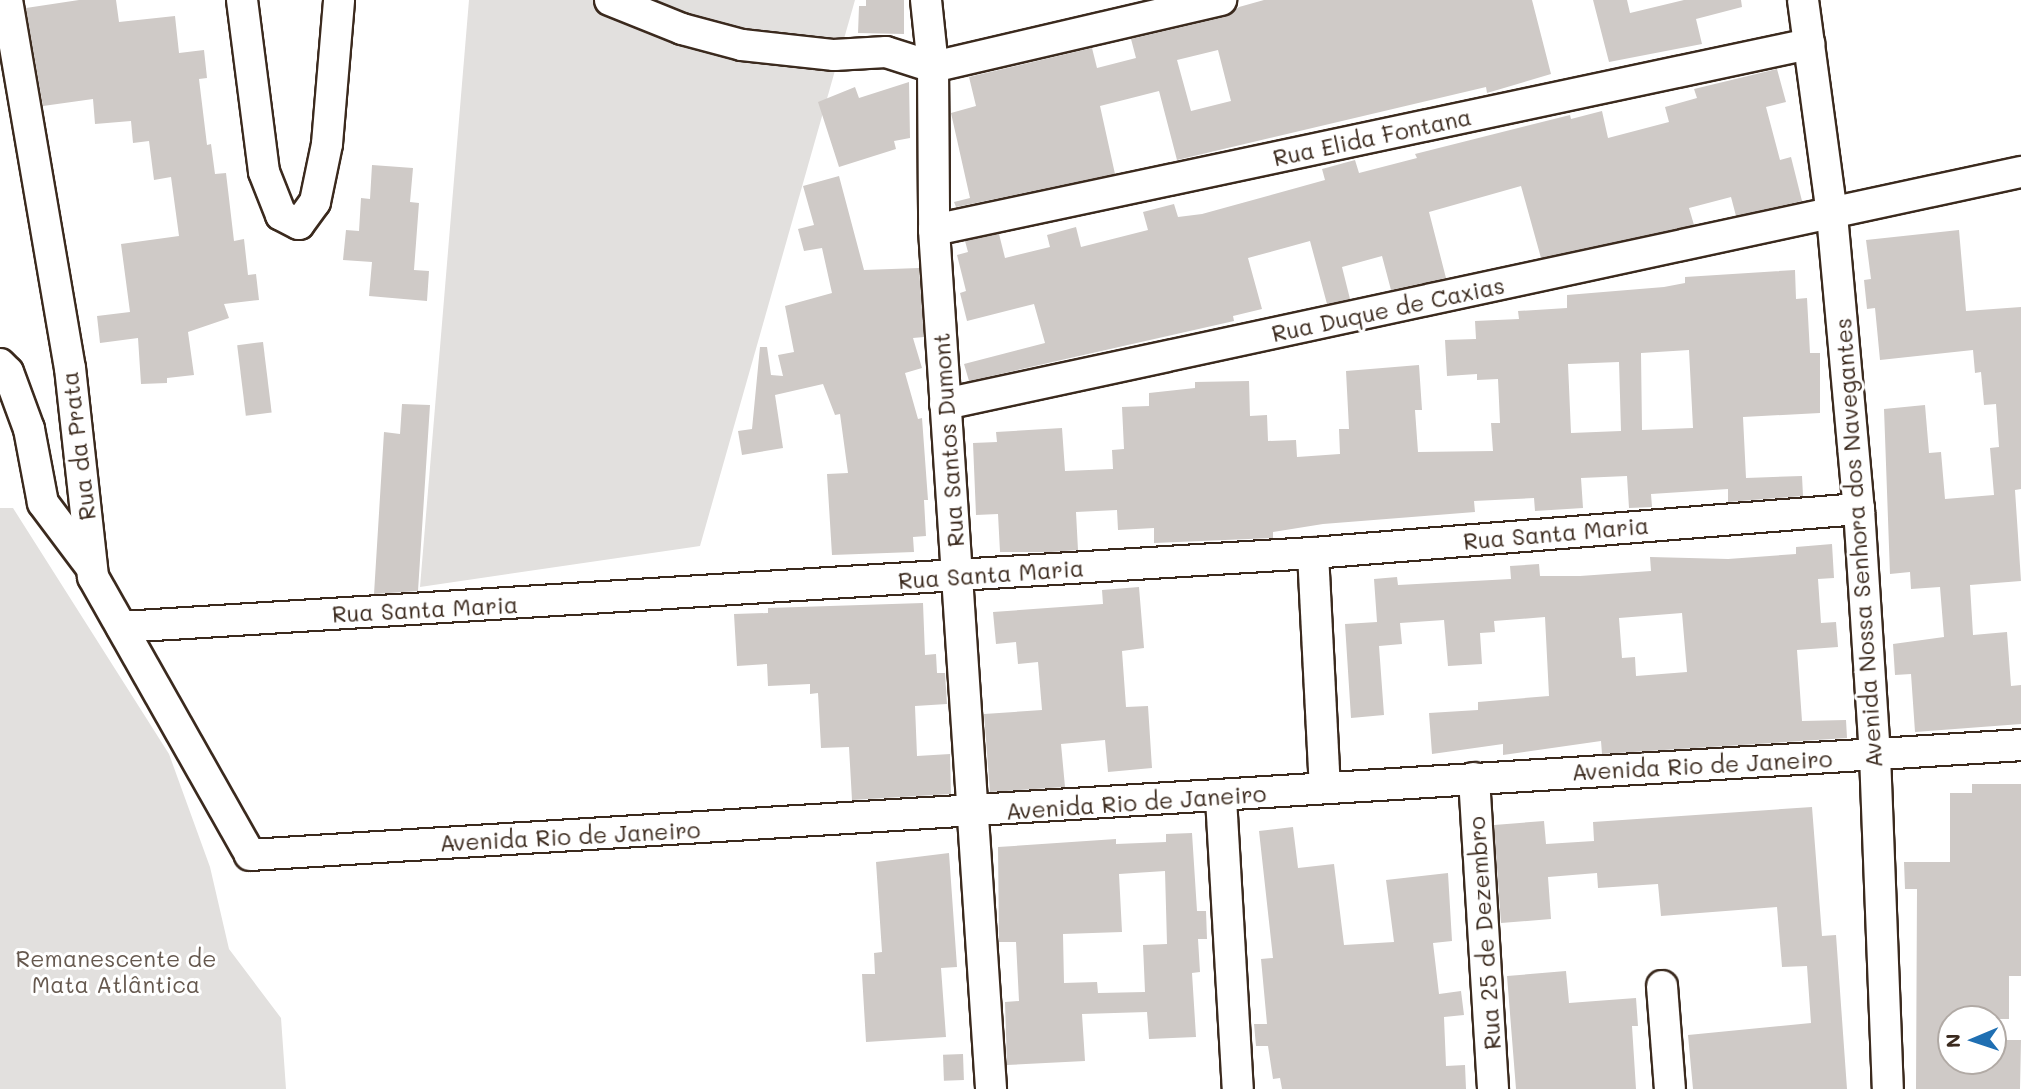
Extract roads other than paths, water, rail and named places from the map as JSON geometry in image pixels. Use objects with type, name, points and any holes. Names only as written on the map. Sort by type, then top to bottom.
[{"type":"street","name":"Rua da Prata","points":[[7,0],[70,368],[92,567],[122,627],[250,855]]},
{"type":"street","points":[[242,0],[262,161],[276,208],[286,220],[299,224],[315,202],[327,144],[339,0]]},
{"type":"street","points":[[610,0],[682,29],[742,45],[834,55],[886,52],[933,67],[1221,0]]},
{"type":"street","name":"Rua Santos Dumont","points":[[926,0],[933,67],[934,230],[990,1089]]},
{"type":"street","name":"Avenida Nossa Senhora dos Navegantes","points":[[1803,0],[1832,215],[1859,509],[1875,755],[1888,1089]]},
{"type":"street","name":"Rua Elida Fontana","points":[[934,230],[1809,44]]},
{"type":"street","name":"Rua Duque de Caxias","points":[[945,404],[1832,215],[2021,172]]},
{"type":"street","points":[[0,364],[8,372],[29,429],[43,503],[92,567]]},
{"type":"street","name":"Rua Santa Maria","points":[[122,627],[957,577],[1859,509]]},
{"type":"street","points":[[1313,552],[1325,789]]},
{"type":"street","name":"Avenida Rio de Janeiro","points":[[250,855],[1221,798],[1474,778],[2021,745]]},
{"type":"street","name":"Rua 25 de Dezembro","points":[[1474,778],[1493,1089]]},
{"type":"street","points":[[1221,798],[1238,1089]]},
{"type":"street","points":[[1662,986],[1670,1089]]},
{"type":"park label","name":"Remanescente de Mata Atlântica","points":[[116,971]]}]
